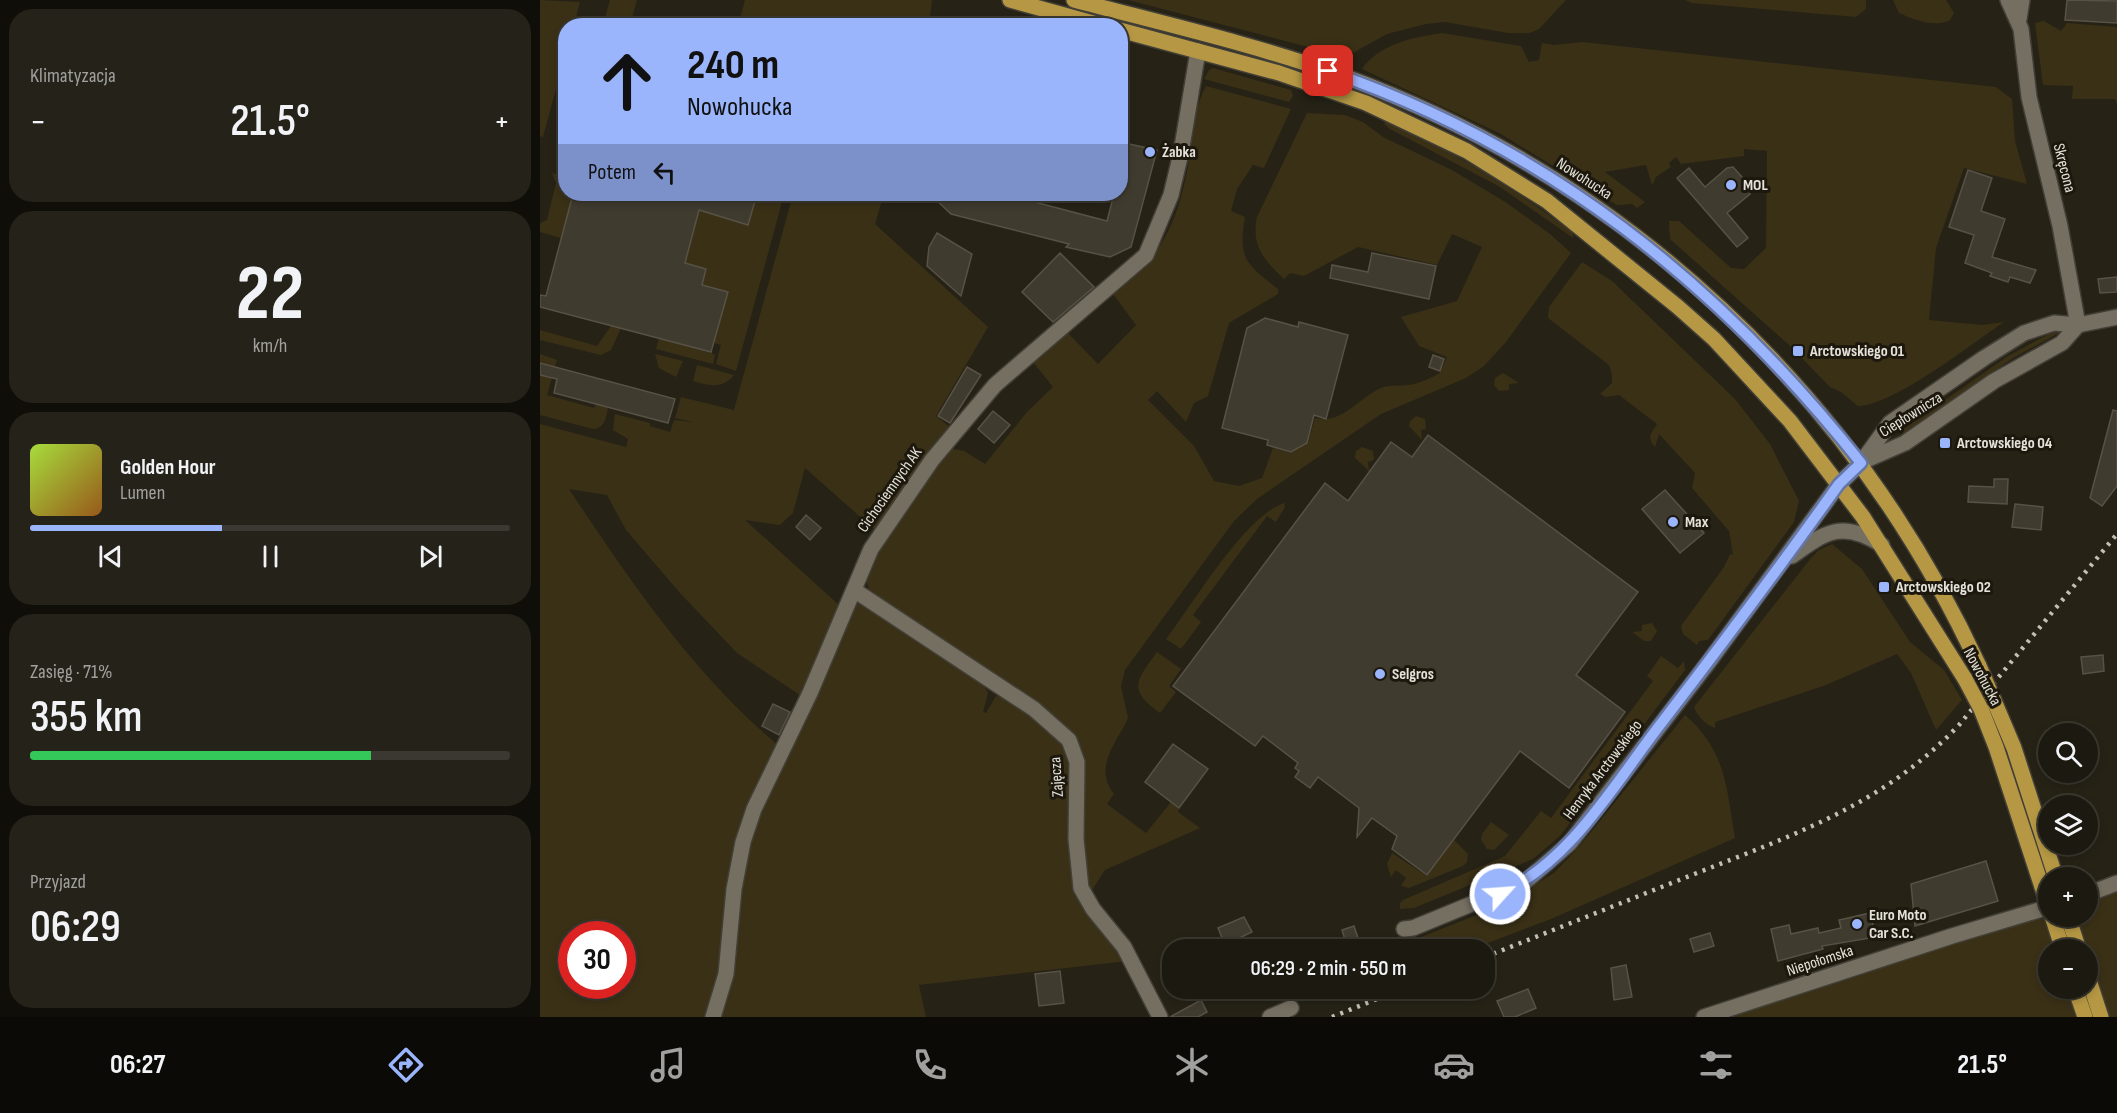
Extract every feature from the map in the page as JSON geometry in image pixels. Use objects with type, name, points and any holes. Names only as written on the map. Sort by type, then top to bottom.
[{"type":"main road","points":[[1010,0],[1075,18]]},
{"type":"main road","name":"Nowohucka","points":[[1074,0],[1270,53],[1347,78],[1452,124],[1543,173],[1636,236],[1712,300],[1783,370],[1861,463],[1950,604],[2014,748],[2052,867]]},
{"type":"main road","name":"Nowohucka","points":[[1128,32],[1279,73],[1366,103],[1433,133],[1524,184],[1592,236],[1714,339],[1790,421],[1839,484],[1882,545],[1965,679],[1981,709],[1996,747],[2038,875]]},
{"type":"main road","points":[[2079,999],[2085,1017]]},
{"type":"main road","points":[[2095,999],[2101,1017]]},
{"type":"street","name":"Skręcona","points":[[2008,0],[2020,24]]},
{"type":"street","name":"Skręcona","points":[[2022,0],[2020,24],[2027,85],[2060,226],[2078,325]]},
{"type":"street","name":"Cichociemnych AK","points":[[713,1017],[726,974],[734,889],[743,842],[754,809],[810,693],[872,549],[926,470],[995,385],[1146,255],[1171,195],[1183,143],[1198,51]]},
{"type":"street","name":"Ciepłownicza","points":[[1861,463],[1890,423],[1984,358],[2040,327],[2054,323],[2078,325],[2117,317]]},
{"type":"street","name":"Ciepłownicza","points":[[1861,463],[1905,443],[1994,381],[2062,343],[2078,325]]},
{"type":"street","points":[[1839,484],[1861,463]]},
{"type":"street","name":"Henryka Arctowskiego","points":[[1404,929],[1500,894],[1525,882],[1544,868],[1570,843],[1708,663],[1839,484]]},
{"type":"street","name":"Henryka Arctowskiego","points":[[1778,567],[1829,532],[1852,531],[1882,545]]},
{"type":"street","name":"Zajęcza","points":[[854,590],[1034,709],[1069,741],[1077,762],[1076,839],[1081,888],[1093,909],[1124,947],[1160,1017]]},
{"type":"street","points":[[2098,891],[2117,884]]},
{"type":"street","name":"Niepołomska","points":[[1704,1017],[1952,936],[2038,911]]},
{"type":"street","points":[[1270,1017],[1292,1008]]},
{"type":"shaded area","points":[[540,0],[580,2],[576,18],[558,18],[558,82],[543,137],[540,136]]},
{"type":"shaded area","points":[[610,0],[637,0],[632,18],[605,18]]},
{"type":"shaded area","points":[[745,0],[932,0],[930,18],[740,18]]},
{"type":"shaded area","points":[[1128,0],[1566,0],[1539,29],[1530,33],[1508,33],[1445,22],[1426,24],[1387,34],[1340,60],[1308,47]]},
{"type":"shaded area","points":[[1685,0],[1866,0],[1866,9],[1856,17],[1692,3]]},
{"type":"shaded area","points":[[1893,0],[1946,0],[1954,13],[1950,20],[1944,22],[1924,22],[1899,13]]},
{"type":"shaded area","points":[[2044,21],[2061,31],[2067,23],[2117,27],[2117,104],[2115,99],[2072,99],[2073,86],[2043,85],[2035,23]]},
{"type":"shaded area","points":[[1442,33],[1521,46],[1529,62],[1539,60],[1542,43],[1554,45],[1582,42],[1996,87],[2012,99],[2015,141],[2027,184],[1964,168],[1936,248],[1929,320],[1982,325],[2004,322],[1912,385],[1874,403],[1858,406],[1841,392],[1830,387],[1788,344],[1670,239],[1669,221],[1679,221],[1731,268],[1744,269],[1766,248],[1767,151],[1744,149],[1744,156],[1681,164],[1676,157],[1669,163],[1671,167],[1656,177],[1652,185],[1646,165],[1605,172],[1645,202],[1637,208],[1632,204],[1617,205],[1499,133],[1362,69],[1378,53],[1398,43]]},
{"type":"shaded area","points":[[1213,68],[1291,90],[1293,96],[1289,102],[1204,79],[1209,70]]},
{"type":"shaded area","points":[[1206,86],[1291,109],[1264,168],[1253,165],[1237,189],[1231,211],[1245,217],[1243,243],[1247,260],[1259,274],[1278,289],[1278,294],[1229,323],[1208,396],[1194,403],[1186,422],[1157,391],[1148,400],[1194,446],[1214,481],[1239,486],[1262,478],[1273,448],[1291,453],[1308,443],[1315,418],[1333,418],[1381,388],[1414,384],[1440,373],[1447,357],[1419,346],[1401,317],[1457,301],[1482,247],[1452,234],[1437,265],[1358,247],[1304,276],[1290,273],[1284,279],[1261,252],[1256,236],[1257,217],[1307,113],[1345,115],[1363,122],[1383,137],[1452,170],[1507,203],[1550,234],[1571,253],[1506,342],[1484,366],[1466,378],[1381,414],[1257,499],[1234,521],[1125,670],[1121,686],[1128,718],[1106,763],[1108,784],[1114,794],[1107,804],[1146,833],[1171,802],[1179,809],[1178,812],[1200,828],[1105,870],[1087,898],[1071,740],[870,593],[866,579],[877,551],[948,448],[964,451],[985,464],[1027,412],[1053,387],[1033,362],[1067,332],[1098,364],[1136,325],[1113,294],[1147,264],[1159,248],[1168,230],[1182,193],[1197,109]]},
{"type":"shaded area","points":[[1386,121],[1459,158],[1506,186],[1573,233],[1573,238],[1500,187],[1390,129],[1384,124]]},
{"type":"shaded area","points":[[552,173],[558,175],[558,201],[571,201],[561,238],[540,232],[540,223],[547,220],[556,183]]},
{"type":"shaded area","points":[[752,201],[782,202],[736,371],[716,364],[721,345],[714,343],[728,292],[681,279],[699,210],[746,223]]},
{"type":"shaded area","points":[[791,201],[882,201],[875,224],[988,327],[936,416],[950,427],[875,530],[805,468],[793,513],[780,525],[745,520],[839,605],[803,697],[737,653],[680,593],[626,530],[607,495],[569,489],[640,592],[691,658],[748,718],[779,746],[754,797],[720,972],[707,1017],[540,1017],[540,424],[626,447],[628,439],[613,430],[615,414],[650,423],[650,426],[670,432],[674,420],[692,422],[675,418],[681,397],[734,410]]},
{"type":"shaded area","points":[[1582,262],[1612,281],[1735,399],[1770,444],[1799,501],[1794,522],[1708,640],[1699,641],[1697,645],[1683,634],[1681,626],[1724,567],[1730,554],[1733,555],[1729,531],[1692,488],[1695,473],[1659,434],[1655,447],[1652,444],[1650,436],[1657,424],[1619,395],[1606,397],[1600,394],[1612,383],[1609,365],[1548,318],[1549,307]]},
{"type":"shaded area","points":[[611,326],[621,328],[611,350],[601,355],[540,340],[540,330],[597,346]]},
{"type":"shaded area","points":[[2058,329],[2059,333],[2013,358],[1904,434],[1902,430],[2008,356]]},
{"type":"shaded area","points":[[659,338],[711,353],[715,355],[713,364],[656,349]]},
{"type":"shaded area","points":[[540,354],[557,360],[547,395],[594,408],[596,404],[608,408],[600,427],[593,429],[540,415],[540,375],[547,376],[549,365],[540,362]]},
{"type":"shaded area","points":[[655,354],[683,361],[676,377],[659,368]]},
{"type":"shaded area","points":[[697,365],[734,375],[725,383],[710,385],[699,383],[693,381]]},
{"type":"shaded area","points":[[1503,373],[1519,383],[1509,384],[1509,390],[1499,391],[1494,385],[1495,378]]},
{"type":"shaded area","points":[[1416,416],[1425,419],[1426,429],[1421,430],[1422,440],[1409,426],[1410,421]]},
{"type":"shaded area","points":[[1362,447],[1373,451],[1374,460],[1368,462],[1369,471],[1355,458],[1356,451]]},
{"type":"shaded area","points":[[1284,503],[1285,507],[1276,522],[1267,516],[1193,615],[1201,622],[1181,649],[1166,639],[1236,543],[1252,525],[1269,511]]},
{"type":"shaded area","points":[[1832,544],[1862,569],[1910,642],[1944,670],[1962,700],[1936,730],[1911,673],[1897,654],[1826,685],[1715,722],[1715,728],[1708,725],[1694,707],[1811,558],[1819,550]]},
{"type":"shaded area","points":[[861,603],[980,679],[988,693],[983,712],[986,713],[996,696],[1007,698],[1060,736],[1072,757],[1074,879],[1127,961],[919,985],[926,1017],[719,1017],[739,889],[749,842],[761,809],[855,605]]},
{"type":"shaded area","points":[[1652,623],[1657,631],[1651,641],[1644,641],[1632,632],[1642,631],[1642,625]]},
{"type":"shaded area","points":[[1157,652],[1181,669],[1169,686],[1176,692],[1160,713],[1143,697],[1138,684],[1144,670]]},
{"type":"shaded area","points":[[1661,656],[1678,668],[1684,661],[1685,670],[1560,836],[1533,859],[1414,908],[1400,909],[1400,903],[1403,900],[1505,856],[1541,811],[1551,818],[1653,681],[1647,676]]},
{"type":"shaded area","points":[[1685,715],[1699,729],[1717,757],[1726,786],[1735,838],[1551,919],[1495,940],[1416,939],[1504,904],[1554,873],[1579,847]]},
{"type":"shaded area","points":[[1491,822],[1509,835],[1494,850],[1487,849],[1481,840],[1482,834]]},
{"type":"shaded area","points":[[1454,840],[1468,854],[1467,862],[1463,866],[1409,888],[1401,886],[1406,878],[1396,870],[1391,877],[1387,864],[1392,853],[1427,876]]},
{"type":"shaded area","points":[[2117,889],[2117,1017],[1722,1017],[1952,941],[2038,919],[2038,927],[2098,927],[2098,898]]},
{"type":"building","points":[[2067,0],[2117,1],[2117,23],[2065,20]]},
{"type":"building","points":[[1128,144],[1157,150],[1131,247],[1110,257],[1066,247],[1069,244],[951,214],[937,201],[1031,201],[1107,221],[1112,201],[1128,201]]},
{"type":"building","points":[[1733,167],[1751,187],[1750,194],[1727,213],[1748,238],[1737,247],[1677,178],[1689,168],[1705,187],[1727,168]]},
{"type":"building","points":[[1968,170],[1992,178],[1981,211],[2005,219],[1992,257],[2036,270],[2030,283],[2010,277],[2008,282],[1965,263],[1974,235],[1949,227]]},
{"type":"building","points":[[571,201],[755,201],[748,225],[699,210],[685,263],[706,269],[702,285],[728,292],[711,352],[540,307],[540,295],[546,296]]},
{"type":"building","points":[[937,233],[972,254],[961,296],[927,266],[929,247]]},
{"type":"building","points":[[1060,253],[1094,287],[1053,322],[1022,292]]},
{"type":"building","points":[[1372,253],[1436,266],[1429,299],[1330,278],[1332,265],[1368,272]]},
{"type":"building","points":[[2117,277],[2117,292],[2100,293],[2098,279]]},
{"type":"building","points":[[1265,318],[1298,327],[1299,322],[1348,335],[1326,419],[1314,415],[1307,443],[1291,452],[1267,445],[1268,440],[1222,428],[1247,328]]},
{"type":"building","points":[[1433,355],[1444,359],[1440,371],[1429,367]]},
{"type":"building","points":[[540,363],[675,399],[668,423],[554,393],[557,379],[540,375]]},
{"type":"building","points":[[967,367],[981,375],[950,423],[938,416]]},
{"type":"building","points":[[2113,410],[2117,411],[2117,486],[2102,506],[2090,498]]},
{"type":"building","points":[[993,411],[1010,425],[994,443],[978,429]]},
{"type":"building","name":"Selgros","points":[[1428,435],[1638,592],[1576,675],[1625,712],[1569,788],[1520,751],[1427,875],[1392,849],[1397,836],[1372,818],[1357,837],[1359,808],[1318,777],[1310,788],[1295,777],[1299,771],[1295,768],[1298,763],[1263,736],[1255,746],[1173,686],[1325,483],[1348,501],[1391,442],[1412,457]]},
{"type":"building","points":[[1994,479],[2008,479],[2007,504],[1968,502],[1969,486],[1994,487]]},
{"type":"building","name":"Max","points":[[1665,490],[1704,533],[1680,553],[1642,509]]},
{"type":"building","points":[[2015,504],[2043,507],[2041,530],[2012,527]]},
{"type":"building","points":[[806,515],[821,528],[810,540],[796,527]]},
{"type":"building","points":[[2103,655],[2104,671],[2083,674],[2081,657]]},
{"type":"building","points":[[773,704],[790,712],[779,735],[762,726]]},
{"type":"building","points":[[1173,744],[1208,769],[1179,808],[1145,782]]},
{"type":"building","points":[[1986,861],[1998,901],[1915,926],[1911,884]]},
{"type":"building","points":[[1870,913],[1876,937],[1822,946],[1823,949],[1778,961],[1771,929],[1789,925],[1791,934],[1818,928],[1819,933],[1841,928],[1839,920]]},
{"type":"building","points":[[1244,917],[1252,932],[1237,939],[1223,939],[1218,928]]},
{"type":"building","points":[[1354,926],[1358,939],[1345,939],[1342,930]]},
{"type":"building","points":[[1710,933],[1714,946],[1694,952],[1690,939]]},
{"type":"building","points":[[1626,965],[1632,997],[1614,1000],[1611,968]]},
{"type":"building","points":[[1060,971],[1064,1003],[1039,1006],[1035,974]]},
{"type":"building","points":[[1528,989],[1536,1008],[1515,1017],[1504,1017],[1497,1001]]},
{"type":"building","points":[[1201,1000],[1207,1012],[1198,1017],[1170,1017]]},
{"type":"railway","points":[[1495,953],[1804,830],[1837,814],[1900,776],[1959,725],[2117,534]]},
{"type":"railway","points":[[1332,1017],[1377,999]]},
{"type":"place","name":"Żabka","points":[[1150,152]]},
{"type":"place","name":"MOL","points":[[1731,185]]},
{"type":"place","name":"Arctowskiego 01","points":[[1798,351]]},
{"type":"place","name":"Arctowskiego 04","points":[[1945,443]]},
{"type":"place","name":"Max","points":[[1673,522]]},
{"type":"place","name":"Arctowskiego 02","points":[[1884,587]]},
{"type":"place","name":"Selgros","points":[[1380,674]]},
{"type":"place","name":"Euro Moto Car S.C.","points":[[1857,924]]},
{"type":"route","points":[[1328,71],[1403,100],[1492,144],[1543,173],[1636,236],[1688,278],[1758,344],[1824,416],[1861,463],[1839,484],[1708,663],[1570,843],[1544,868],[1525,882],[1500,894]]}]
